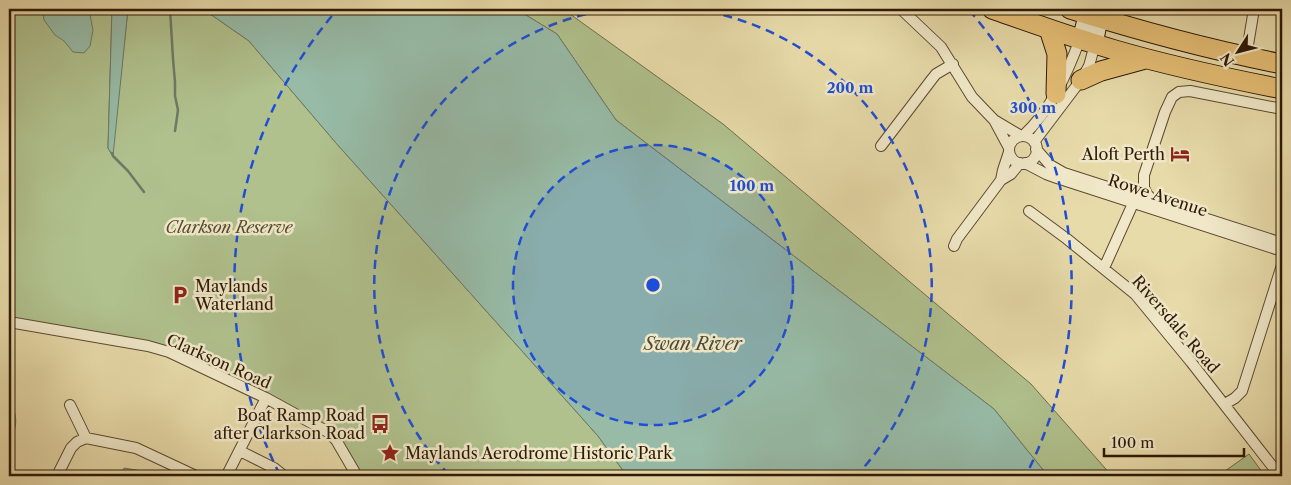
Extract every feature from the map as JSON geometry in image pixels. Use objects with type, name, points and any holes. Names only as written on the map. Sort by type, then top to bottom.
[{"type":"highway","points":[[992,9],[1146,59],[1223,78],[1282,89]]},
{"type":"highway","points":[[1090,12],[1246,57],[1282,64]]},
{"type":"highway","points":[[1049,29],[1057,54],[1056,94]]},
{"type":"highway","points":[[1081,80],[1101,70],[1146,59]]},
{"type":"street","points":[[1246,57],[1254,9]]},
{"type":"street","points":[[902,10],[936,42],[953,64],[972,97],[994,120],[1022,136],[1030,138],[1035,146]]},
{"type":"street","points":[[954,246],[957,239],[1001,180],[1023,163],[1033,158],[1035,146],[1081,80],[1089,66],[1087,41],[1090,12]]},
{"type":"street","points":[[1001,180],[1013,140],[1022,136],[1033,125],[1056,94],[1072,60],[1087,41]]},
{"type":"street","points":[[881,146],[936,74],[953,64]]},
{"type":"street","points":[[1153,201],[1144,188],[1144,175],[1165,112],[1172,97],[1179,92],[1190,92],[1282,109]]},
{"type":"street","points":[[994,120],[1013,160],[1023,163]]},
{"type":"street","name":"Rowe Avenue","points":[[1035,146],[1050,165],[1064,173],[1282,251]]},
{"type":"street","name":"Rowe Avenue","points":[[1023,163],[1057,178],[1135,199],[1153,201],[1282,243]]},
{"type":"street","points":[[1104,268],[1135,199]]},
{"type":"street","name":"Riversdale Road","points":[[1029,211],[1135,294],[1225,404],[1280,476]]},
{"type":"street","points":[[1225,404],[1242,391],[1282,265]]},
{"type":"street","name":"Clarkson Road","points":[[9,322],[148,346],[169,352],[266,398],[328,432],[340,447],[357,476]]},
{"type":"street","points":[[224,476],[228,473],[240,451],[266,398]]},
{"type":"street","points":[[70,405],[86,438]]},
{"type":"street","points":[[57,476],[71,448],[77,442],[86,438],[136,448],[196,476]]},
{"type":"street","points":[[240,451],[274,468],[284,476]]},
{"type":"green space","name":"Clarkson Reserve","points":[[9,9],[112,9],[108,148],[112,155],[128,9],[203,9],[249,41],[336,143],[598,436],[627,476],[359,476],[338,439],[172,350],[9,321]]},
{"type":"green space","points":[[516,9],[563,9],[723,124],[1031,384],[1112,476],[1048,476],[994,409],[616,120],[557,34]]},
{"type":"green space","points":[[1249,454],[1265,476],[1218,476]]},
{"type":"water","points":[[45,9],[89,9],[93,30],[90,46],[84,53],[73,52],[64,41],[55,35],[44,20],[43,14]]},
{"type":"water","points":[[112,9],[128,9],[113,156],[108,148]]},
{"type":"water","name":"Swan River","points":[[203,9],[516,9],[557,34],[616,120],[994,409],[1048,476],[627,476],[598,436],[336,143],[249,41]]},
{"type":"water","points":[[9,398],[16,421],[9,444]]},
{"type":"water","points":[[124,468],[142,471],[145,476],[120,476]]},
{"type":"waterway","points":[[170,9],[175,96],[178,110],[175,131]]},
{"type":"waterway","points":[[112,153],[144,192]]},
{"type":"place","name":"Aloft Perth","points":[[1180,154]]},
{"type":"place","name":"Maylands Waterland","points":[[180,295]]},
{"type":"place","name":"Boat Ramp Road after Clarkson Road","points":[[380,424]]},
{"type":"place","name":"Maylands Aerodrome Historic Park","points":[[390,453]]}]
